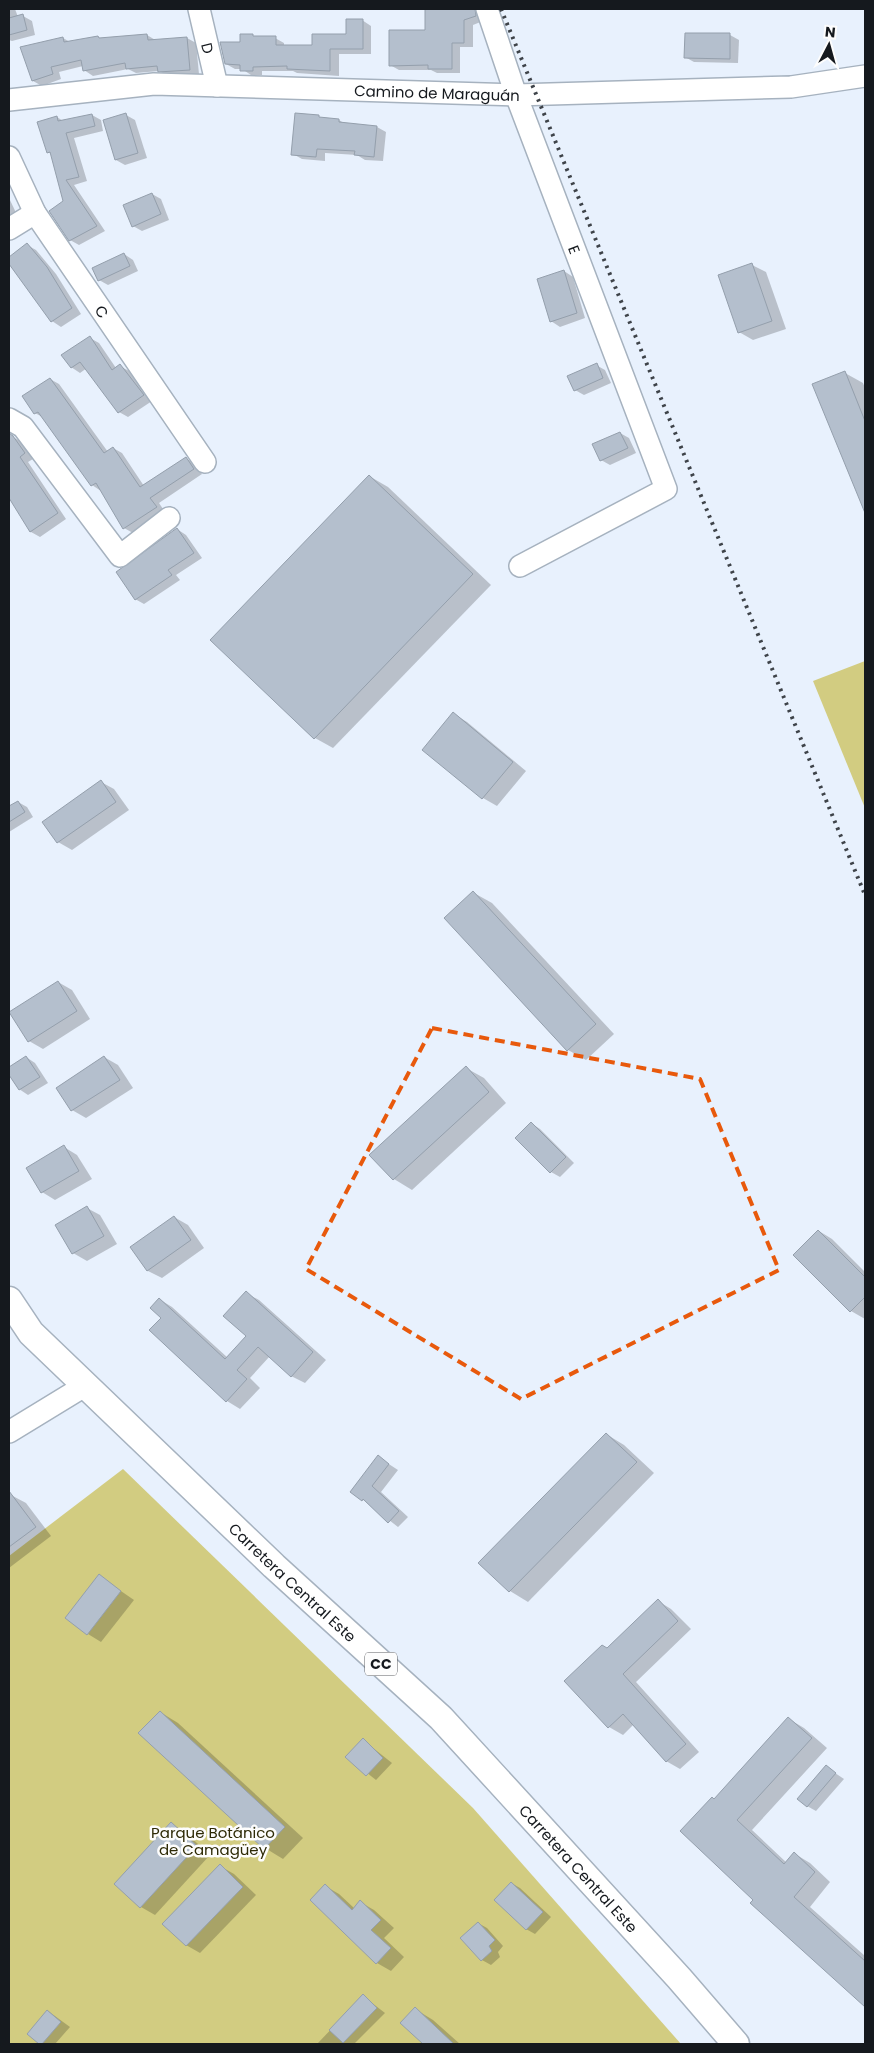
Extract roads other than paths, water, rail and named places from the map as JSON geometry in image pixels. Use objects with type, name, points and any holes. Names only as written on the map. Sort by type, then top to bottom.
[{"type":"main road","name":"Carretera Central Este","points":[[9,1300],[32,1334],[274,1566],[441,1718],[680,1978],[736,2044]]},
{"type":"street","name":"D","points":[[200,9],[217,86]]},
{"type":"street","name":"E","points":[[487,9],[516,95],[666,489],[520,566]]},
{"type":"street","name":"Camino de Maraguán","points":[[9,100],[154,84],[516,95],[791,87],[865,76]]},
{"type":"street","name":"C","points":[[9,157],[35,213],[205,462]]},
{"type":"street","points":[[9,229],[35,213]]},
{"type":"street","points":[[9,419],[23,427],[120,556],[169,518]]},
{"type":"street","points":[[9,1432],[86,1385]]},
{"type":"railway","points":[[501,9],[865,895]]},
{"type":"park label","name":"Parque Botánico de Camagüey","points":[[213,1840]]}]
